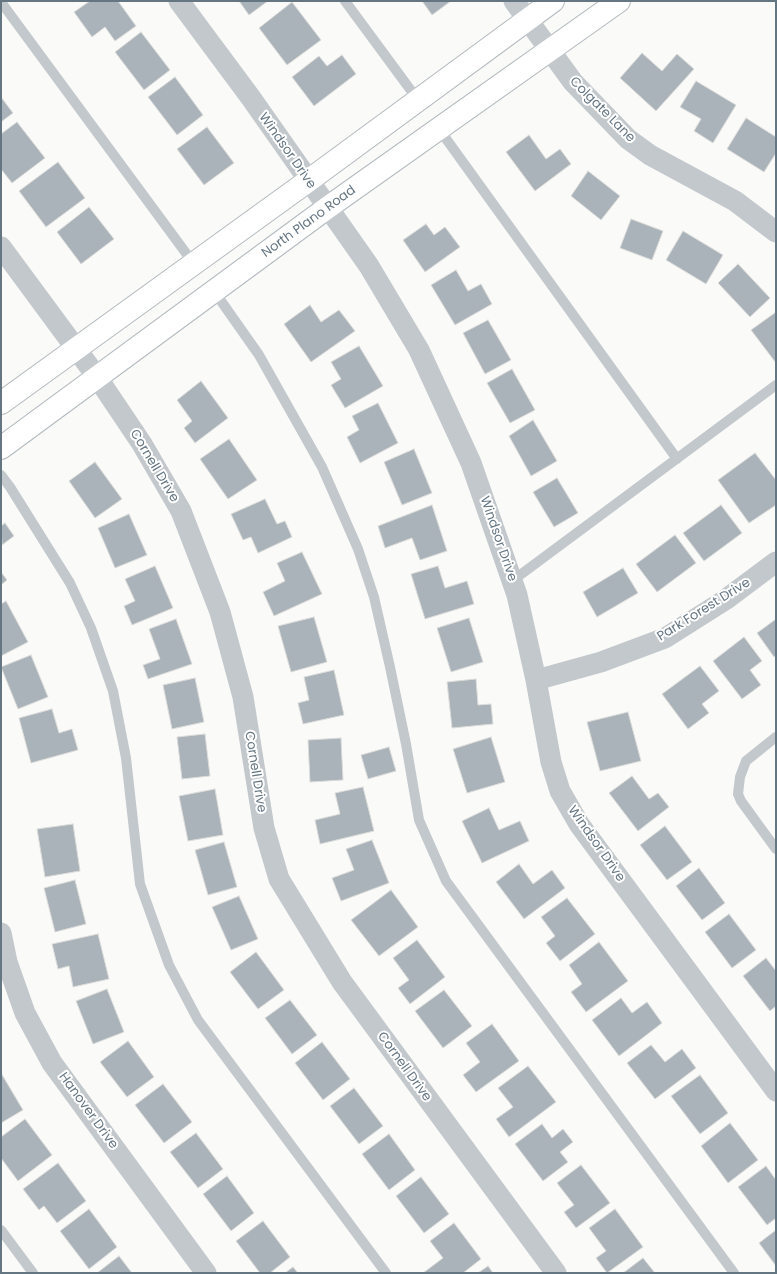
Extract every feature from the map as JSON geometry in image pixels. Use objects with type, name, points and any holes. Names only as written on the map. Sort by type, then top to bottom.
[{"type":"main road","points":[[1,403],[308,181],[553,1]]},
{"type":"main road","name":"North Plano Road","points":[[1,448],[327,208],[619,1]]},
{"type":"street","name":"Windsor Drive","points":[[179,1],[251,98],[369,266],[419,350],[471,463],[512,581],[536,680],[551,762],[560,791],[579,824],[776,1091]]},
{"type":"street","name":"Colgate Lane","points":[[514,1],[573,82],[628,139],[650,155],[735,201],[776,232]]},
{"type":"street","name":"Cornell Drive","points":[[1,247],[97,377],[142,444],[181,511],[220,612],[243,697],[264,828],[279,878],[342,982],[556,1273]]},
{"type":"street","name":"Park Forest Drive","points":[[536,680],[601,662],[665,638],[725,600],[776,562]]},
{"type":"street","name":"Hanover Drive","points":[[1,933],[7,962],[26,1013],[52,1062],[206,1273]]},
{"type":"lane","points":[[345,1],[418,100]]},
{"type":"lane","points":[[1,2],[194,264]]},
{"type":"lane","points":[[439,130],[677,459]]},
{"type":"lane","points":[[214,291],[259,355],[315,453],[358,549],[374,597],[390,667],[406,744],[419,820],[446,881],[734,1273]]},
{"type":"lane","points":[[512,581],[776,385]]},
{"type":"lane","points":[[1,475],[70,583],[91,628],[113,691],[126,758],[140,884],[168,965],[198,1020],[386,1273]]},
{"type":"lane","points":[[776,737],[746,761],[740,777],[738,794],[741,801],[776,849]]},
{"type":"lane","points":[[1,1230],[33,1273]]},
{"type":"building","points":[[90,1],[118,1],[136,26],[115,41],[105,27],[92,37],[74,12]]},
{"type":"building","points":[[239,1],[268,1],[249,15]]},
{"type":"building","points":[[422,1],[451,1],[432,15]]},
{"type":"building","points":[[292,2],[321,40],[287,65],[259,28]]},
{"type":"building","points":[[141,32],[170,70],[144,90],[115,52]]},
{"type":"building","points":[[642,53],[662,71],[677,54],[694,69],[656,111],[620,78]]},
{"type":"building","points":[[342,55],[356,74],[314,106],[292,77],[319,56],[327,66]]},
{"type":"building","points":[[175,77],[203,115],[177,135],[148,97]]},
{"type":"building","points":[[696,81],[736,105],[713,143],[694,131],[701,119],[680,107]]},
{"type":"building","points":[[1,97],[13,113],[1,122]]},
{"type":"building","points":[[746,118],[776,137],[776,153],[764,172],[727,149]]},
{"type":"building","points":[[17,122],[45,158],[12,183],[1,169],[1,134]]},
{"type":"building","points":[[207,127],[234,163],[204,185],[177,149]]},
{"type":"building","points":[[529,135],[546,159],[560,149],[571,164],[535,191],[506,152]]},
{"type":"building","points":[[58,162],[85,198],[46,227],[19,191]]},
{"type":"building","points":[[588,171],[620,196],[601,220],[571,196]]},
{"type":"building","points":[[89,207],[114,239],[81,264],[57,232]]},
{"type":"building","points":[[631,219],[663,231],[652,260],[620,248]]},
{"type":"building","points":[[426,224],[434,235],[445,227],[460,247],[425,272],[403,240]]},
{"type":"building","points":[[683,231],[723,255],[706,284],[666,260]]},
{"type":"building","points":[[738,264],[770,298],[750,317],[718,283]]},
{"type":"building","points":[[456,270],[468,291],[481,284],[492,304],[455,325],[431,285]]},
{"type":"building","points":[[310,305],[321,322],[339,310],[355,331],[311,362],[284,324]]},
{"type":"building","points":[[776,312],[776,363],[751,330]]},
{"type":"building","points":[[488,320],[511,360],[485,374],[463,333]]},
{"type":"building","points":[[359,346],[383,386],[345,408],[331,385],[341,379],[331,362]]},
{"type":"building","points":[[512,369],[535,410],[510,423],[487,383]]},
{"type":"building","points":[[201,381],[228,418],[195,443],[184,428],[192,421],[177,400]]},
{"type":"building","points":[[378,403],[398,443],[360,463],[347,437],[359,430],[352,416]]},
{"type":"building","points":[[533,420],[557,461],[531,476],[509,436]]},
{"type":"building","points":[[229,439],[257,480],[228,499],[200,459]]},
{"type":"building","points":[[414,449],[432,493],[402,505],[384,462]]},
{"type":"building","points":[[755,453],[776,480],[776,505],[749,523],[718,480]]},
{"type":"building","points":[[95,462],[122,499],[95,518],[69,481]]},
{"type":"building","points":[[557,478],[578,513],[554,527],[533,492]]},
{"type":"building","points":[[265,499],[277,524],[285,521],[292,537],[258,553],[251,537],[243,540],[231,514]]},
{"type":"building","points":[[432,505],[447,551],[420,560],[412,538],[385,548],[378,526]]},
{"type":"building","points":[[721,505],[742,533],[704,561],[683,533]]},
{"type":"building","points":[[129,514],[147,555],[115,568],[98,528]]},
{"type":"building","points":[[5,523],[14,536],[2,545],[1,526]]},
{"type":"building","points":[[675,535],[696,563],[657,592],[636,564]]},
{"type":"building","points":[[302,552],[322,594],[274,616],[263,592],[285,581],[277,563]]},
{"type":"building","points":[[155,566],[173,608],[132,625],[124,606],[135,601],[125,579]]},
{"type":"building","points":[[438,566],[445,588],[467,581],[474,604],[425,619],[411,574]]},
{"type":"building","points":[[623,568],[638,593],[597,617],[583,592]]},
{"type":"building","points":[[1,572],[7,580],[1,585]]},
{"type":"building","points":[[6,601],[28,642],[1,656],[1,604]]},
{"type":"building","points":[[314,617],[327,662],[291,672],[278,626]]},
{"type":"building","points":[[469,618],[483,662],[451,672],[437,628]]},
{"type":"building","points":[[176,619],[192,664],[148,679],[143,665],[160,659],[149,629]]},
{"type":"building","points":[[776,619],[776,655],[774,657],[757,633]]},
{"type":"building","points":[[744,637],[762,661],[750,670],[761,685],[742,699],[713,661]]},
{"type":"building","points":[[31,655],[48,697],[18,709],[1,667]]},
{"type":"building","points":[[700,666],[719,691],[702,704],[709,713],[688,729],[662,694]]},
{"type":"building","points":[[334,670],[344,715],[303,724],[298,703],[309,700],[304,677]]},
{"type":"building","points":[[195,678],[204,722],[172,729],[163,685]]},
{"type":"building","points":[[476,679],[478,705],[491,704],[493,724],[452,728],[447,682]]},
{"type":"building","points":[[52,709],[59,733],[72,729],[78,750],[31,763],[19,718]]},
{"type":"building","points":[[628,712],[641,761],[600,771],[587,722]]},
{"type":"building","points":[[205,734],[210,776],[182,779],[177,737]]},
{"type":"building","points":[[491,737],[505,782],[467,793],[453,749]]},
{"type":"building","points":[[341,738],[343,780],[310,782],[308,740]]},
{"type":"building","points":[[389,747],[396,771],[368,779],[361,755]]},
{"type":"building","points":[[632,776],[649,799],[658,793],[669,807],[638,831],[609,793]]},
{"type":"building","points":[[363,787],[374,831],[320,844],[315,820],[340,814],[335,793]]},
{"type":"building","points":[[215,789],[223,835],[188,841],[179,796]]},
{"type":"building","points":[[489,808],[499,830],[520,821],[529,841],[482,863],[462,821]]},
{"type":"building","points":[[73,824],[80,871],[45,877],[37,829]]},
{"type":"building","points":[[665,826],[692,862],[667,880],[640,845]]},
{"type":"building","points":[[372,840],[389,883],[341,901],[332,878],[354,870],[346,849]]},
{"type":"building","points":[[224,842],[237,887],[208,895],[195,850]]},
{"type":"building","points":[[519,864],[533,884],[552,870],[565,888],[524,919],[496,882]]},
{"type":"building","points":[[699,868],[725,903],[702,920],[676,886]]},
{"type":"building","points":[[75,880],[86,924],[55,932],[44,888]]},
{"type":"building","points":[[391,890],[418,927],[379,956],[351,920]]},
{"type":"building","points":[[239,896],[258,939],[231,950],[212,907]]},
{"type":"building","points":[[567,898],[595,934],[560,961],[546,943],[555,936],[541,917]]},
{"type":"building","points":[[729,914],[756,950],[732,968],[705,932]]},
{"type":"building","points":[[98,934],[109,979],[73,987],[69,966],[58,969],[52,944]]},
{"type":"building","points":[[417,940],[445,977],[410,1004],[398,988],[409,980],[393,958]]},
{"type":"building","points":[[599,942],[628,981],[586,1012],[571,992],[582,984],[569,965]]},
{"type":"building","points":[[256,952],[284,990],[258,1009],[230,972]]},
{"type":"building","points":[[766,958],[776,971],[776,1006],[770,1011],[743,976]]},
{"type":"building","points":[[107,989],[124,1032],[93,1044],[76,1001]]},
{"type":"building","points":[[444,990],[472,1026],[443,1048],[415,1011]]},
{"type":"building","points":[[621,998],[632,1013],[647,1002],[662,1023],[619,1056],[592,1020]]},
{"type":"building","points":[[290,1000],[317,1035],[292,1054],[265,1018]]},
{"type":"building","points":[[492,1024],[519,1061],[476,1092],[463,1075],[480,1062],[466,1043]]},
{"type":"building","points":[[128,1041],[154,1077],[127,1097],[100,1062]]},
{"type":"building","points":[[322,1042],[350,1079],[323,1100],[295,1063]]},
{"type":"building","points":[[651,1045],[665,1062],[682,1049],[696,1068],[655,1099],[627,1063]]},
{"type":"building","points":[[528,1066],[556,1102],[509,1137],[496,1119],[513,1107],[498,1088]]},
{"type":"building","points":[[1,1073],[23,1110],[1,1123]]},
{"type":"building","points":[[700,1075],[728,1113],[700,1134],[671,1096]]},
{"type":"building","points":[[163,1084],[192,1122],[164,1143],[135,1105]]},
{"type":"building","points":[[354,1088],[383,1126],[359,1144],[330,1106]]},
{"type":"building","points":[[25,1119],[52,1155],[18,1181],[1,1158],[1,1137]]},
{"type":"building","points":[[730,1123],[758,1160],[728,1183],[701,1146]]},
{"type":"building","points":[[542,1124],[552,1138],[563,1129],[573,1142],[560,1152],[568,1162],[543,1181],[515,1144]]},
{"type":"building","points":[[196,1133],[223,1169],[198,1188],[170,1152]]},
{"type":"building","points":[[389,1134],[415,1170],[389,1190],[362,1154]]},
{"type":"building","points":[[58,1163],[86,1201],[57,1223],[44,1206],[39,1210],[23,1189]]},
{"type":"building","points":[[581,1165],[610,1203],[576,1228],[564,1212],[574,1205],[557,1183]]},
{"type":"building","points":[[766,1166],[776,1180],[776,1218],[767,1225],[738,1187]]},
{"type":"building","points":[[227,1176],[254,1213],[231,1231],[203,1194]]},
{"type":"building","points":[[421,1177],[449,1214],[424,1233],[396,1196]]},
{"type":"building","points":[[89,1209],[117,1247],[89,1269],[60,1231]]},
{"type":"building","points":[[615,1209],[643,1247],[607,1273],[596,1258],[606,1251],[589,1228]]},
{"type":"building","points":[[263,1221],[290,1257],[270,1273],[260,1273],[236,1241]]},
{"type":"building","points":[[454,1223],[481,1259],[463,1273],[423,1273],[443,1258],[430,1241]]},
{"type":"building","points":[[776,1230],[776,1266],[759,1243]]},
{"type":"building","points":[[119,1256],[132,1273],[97,1273]]},
{"type":"building","points":[[643,1258],[655,1273],[623,1273]]},
{"type":"building","points":[[488,1266],[493,1273],[478,1273]]},
{"type":"building","points":[[293,1267],[298,1273],[285,1273]]}]
